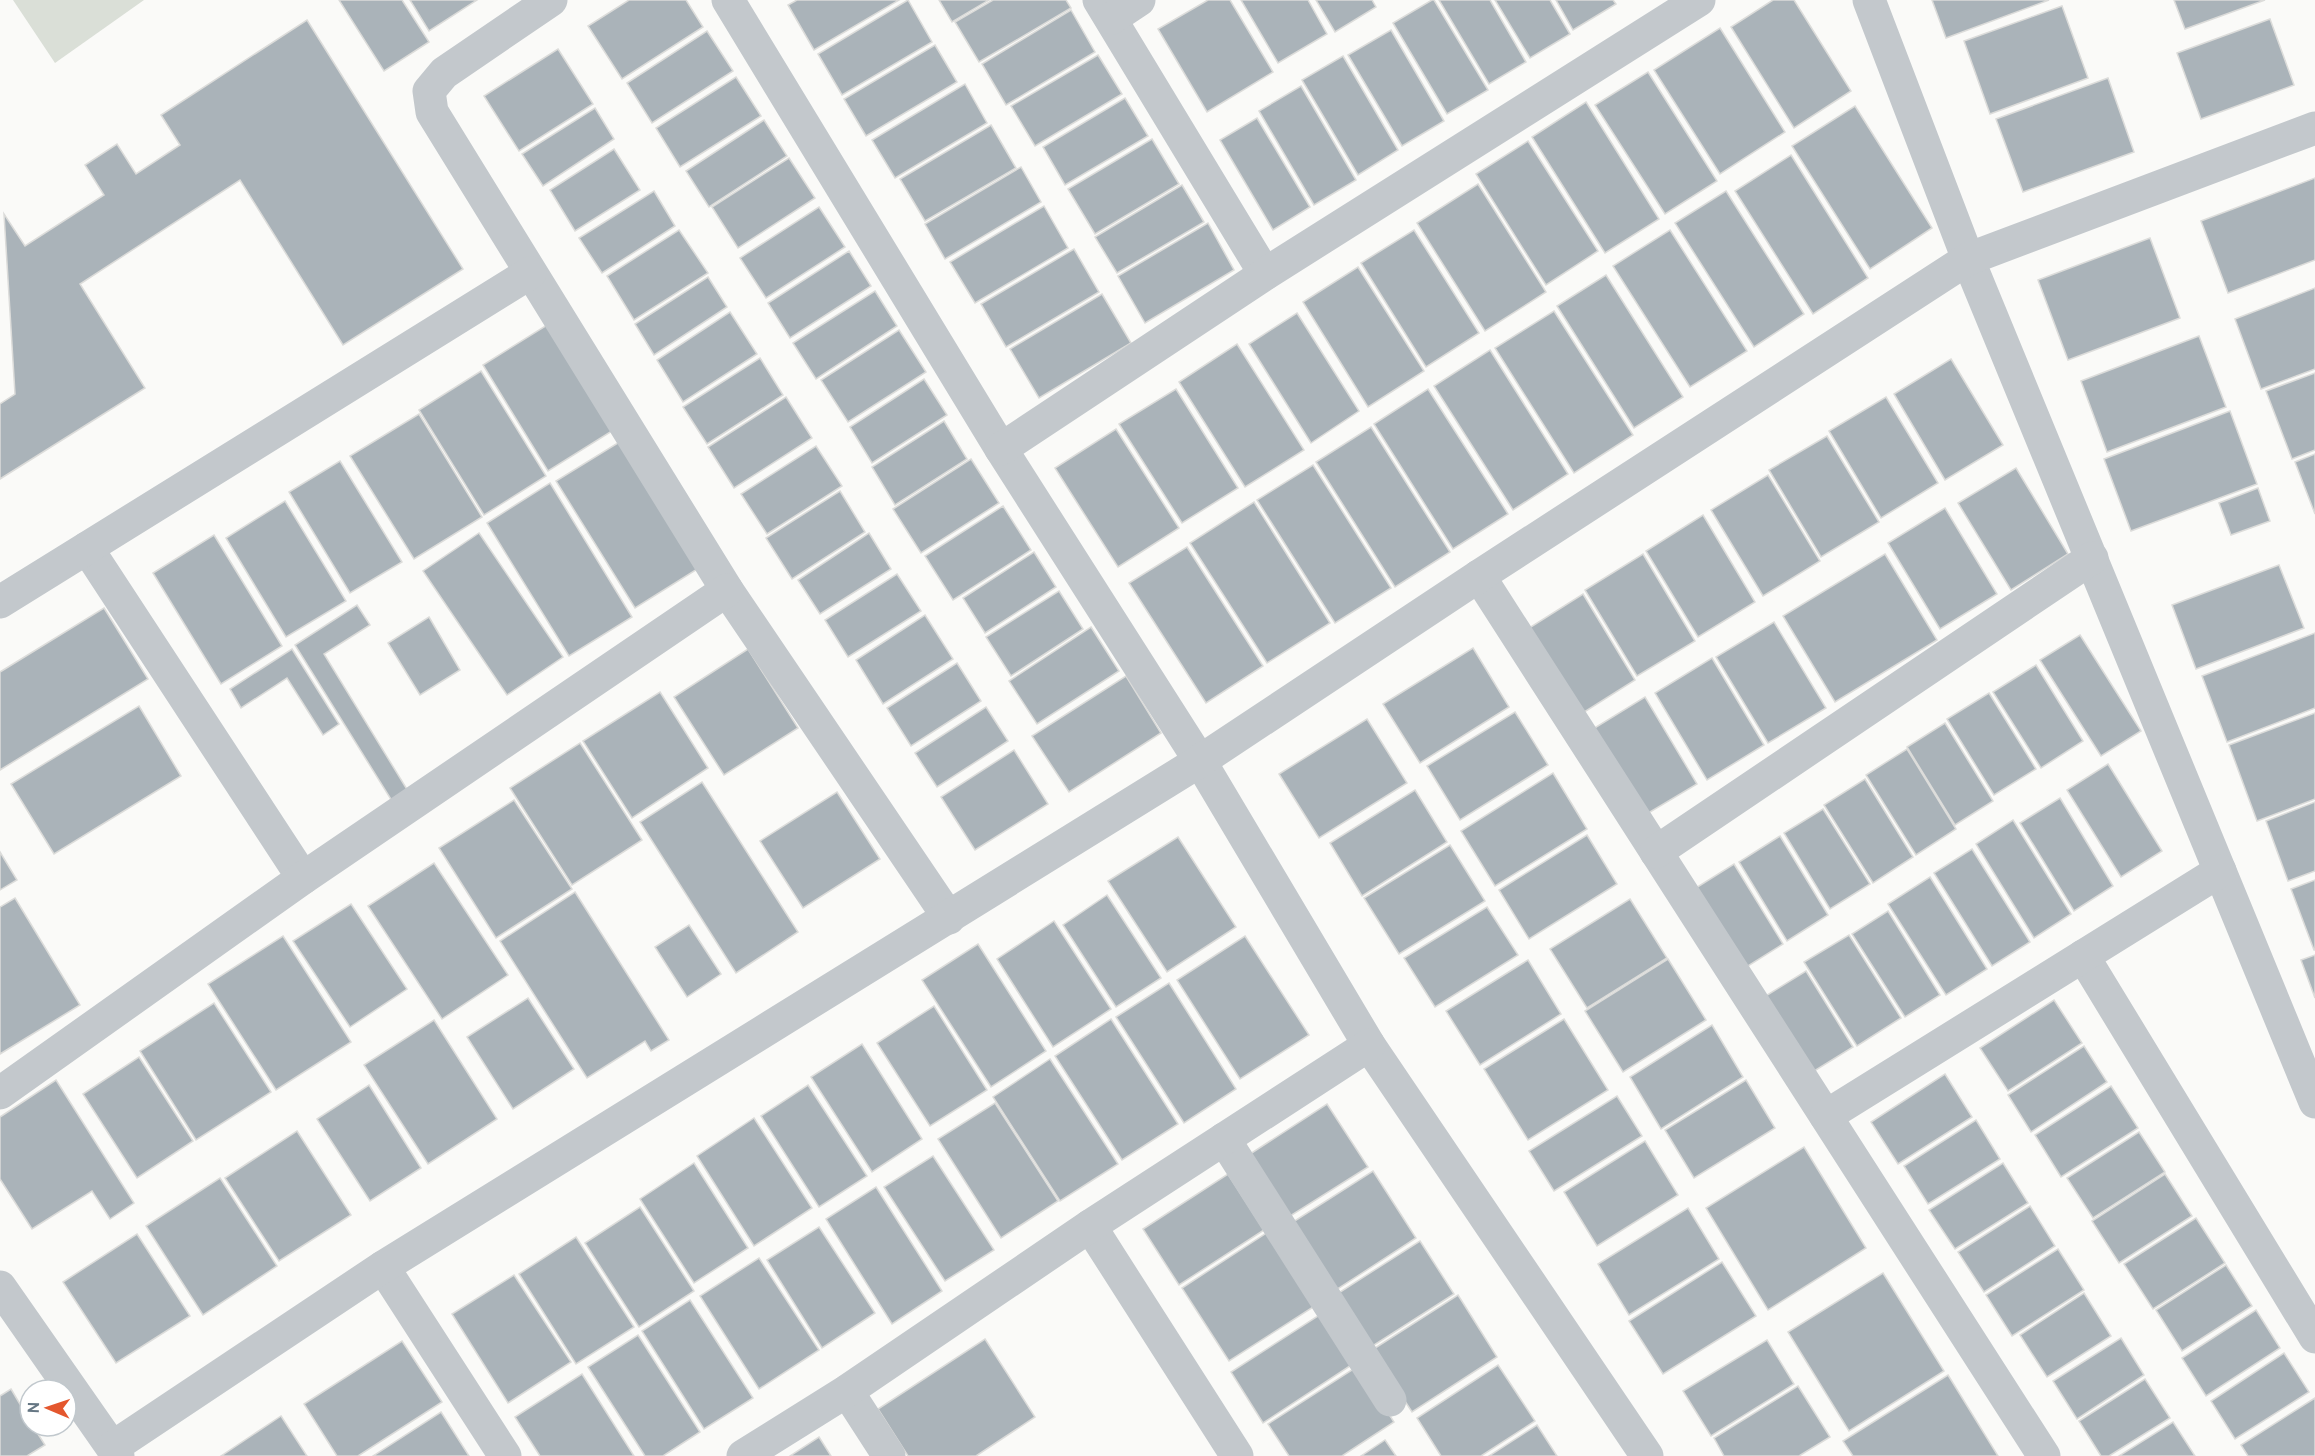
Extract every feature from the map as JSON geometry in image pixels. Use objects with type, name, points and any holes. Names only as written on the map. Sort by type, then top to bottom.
[{"type":"street","points":[[551,0],[444,73],[429,91],[432,112],[727,590],[949,918]]},
{"type":"street","points":[[728,0],[1001,449],[1200,761],[1369,1045],[1647,1456]]},
{"type":"street","points":[[1139,0],[1106,9],[1265,274]]},
{"type":"street","points":[[1001,449],[1265,274],[1699,0]]},
{"type":"street","points":[[1869,0],[1968,259],[2315,1102]]},
{"type":"street","points":[[0,1287],[116,1452],[383,1267],[1200,761],[1479,576],[1968,259],[2315,128]]},
{"type":"street","points":[[0,602],[530,273]]},
{"type":"street","points":[[87,548],[303,878]]},
{"type":"street","points":[[1656,852],[2091,558]]},
{"type":"street","points":[[1479,576],[2044,1456]]},
{"type":"street","points":[[0,1093],[303,878],[727,590]]},
{"type":"street","points":[[1826,1116],[2220,871]]},
{"type":"street","points":[[2083,956],[2315,1337]]},
{"type":"street","points":[[743,1456],[848,1391],[1090,1226],[1369,1045]]},
{"type":"street","points":[[1224,1138],[1390,1400]]},
{"type":"street","points":[[1090,1226],[1237,1456]]},
{"type":"street","points":[[383,1267],[505,1456]]},
{"type":"street","points":[[848,1391],[889,1456]]},
{"type":"shaded area","points":[[13,0],[144,0],[55,63]]},
{"type":"building","points":[[339,0],[402,0],[429,42],[384,71]]},
{"type":"building","points":[[410,0],[477,0],[429,31]]},
{"type":"building","points":[[629,0],[686,0],[703,27],[622,79],[588,26]]},
{"type":"building","points":[[797,0],[899,0],[814,50],[788,5]]},
{"type":"building","points":[[908,0],[932,42],[842,95],[818,54]]},
{"type":"building","points":[[939,0],[989,0],[952,22]]},
{"type":"building","points":[[993,0],[1066,0],[1071,8],[979,62],[955,22]]},
{"type":"building","points":[[1208,0],[1230,0],[1273,72],[1207,112],[1158,29]]},
{"type":"building","points":[[1241,0],[1308,0],[1327,34],[1278,63]]},
{"type":"building","points":[[1316,0],[1372,0],[1376,7],[1335,32]]},
{"type":"building","points":[[1432,0],[1488,90],[1447,114],[1393,23]]},
{"type":"building","points":[[1439,0],[1490,0],[1526,62],[1489,84]]},
{"type":"building","points":[[1495,0],[1550,0],[1570,34],[1530,58]]},
{"type":"building","points":[[1556,0],[1613,0],[1616,4],[1573,30]]},
{"type":"building","points":[[1773,0],[1794,0],[1851,91],[1794,128],[1731,27]]},
{"type":"building","points":[[1932,0],[2049,0],[1946,38]]},
{"type":"building","points":[[2174,0],[2265,0],[2185,29]]},
{"type":"building","points":[[2062,6],[2088,78],[1990,114],[1964,41]]},
{"type":"building","points":[[1071,10],[1095,52],[1006,105],[982,64]]},
{"type":"building","points":[[2270,19],[2294,85],[2201,119],[2177,53]]},
{"type":"building","points":[[307,20],[463,269],[343,345],[240,180],[80,284],[145,388],[0,479],[0,404],[15,394],[4,214],[25,246],[104,195],[85,165],[117,144],[136,174],[180,145],[161,115]]},
{"type":"building","points":[[1720,28],[1785,132],[1720,174],[1654,70]]},
{"type":"building","points":[[1391,30],[1444,121],[1402,146],[1348,55]]},
{"type":"building","points":[[707,31],[733,71],[652,123],[627,83]]},
{"type":"building","points":[[935,45],[957,82],[866,136],[844,99]]},
{"type":"building","points":[[558,49],[593,104],[519,151],[484,96]]},
{"type":"building","points":[[1098,55],[1122,94],[1035,146],[1011,106]]},
{"type":"building","points":[[1343,56],[1398,150],[1358,175],[1302,80]]},
{"type":"building","points":[[1648,72],[1717,181],[1665,214],[1595,105]]},
{"type":"building","points":[[736,77],[761,116],[680,167],[656,128]]},
{"type":"building","points":[[2108,78],[2134,152],[2023,192],[1996,119]]},
{"type":"building","points":[[965,84],[987,123],[895,178],[872,140]]},
{"type":"building","points":[[1301,86],[1356,180],[1314,205],[1259,111]]},
{"type":"building","points":[[1125,98],[1148,136],[1065,185],[1043,147]]},
{"type":"building","points":[[1586,102],[1659,219],[1605,253],[1532,137]]},
{"type":"building","points":[[1855,106],[1932,228],[1870,269],[1792,146]]},
{"type":"building","points":[[595,108],[614,139],[543,186],[522,154]]},
{"type":"building","points":[[1257,118],[1310,207],[1273,230],[1220,140]]},
{"type":"building","points":[[764,120],[787,156],[709,207],[686,171]]},
{"type":"building","points":[[991,125],[1016,168],[925,221],[900,179]]},
{"type":"building","points":[[1152,139],[1179,184],[1095,234],[1068,189]]},
{"type":"building","points":[[1528,141],[1598,251],[1546,285],[1476,174]]},
{"type":"building","points":[[614,149],[640,190],[575,231],[550,190]]},
{"type":"building","points":[[1791,155],[1868,278],[1813,314],[1735,191]]},
{"type":"building","points":[[789,158],[815,198],[738,248],[712,207]]},
{"type":"building","points":[[1021,167],[1041,202],[945,259],[925,224]]},
{"type":"building","points":[[2315,178],[2315,260],[2228,293],[2201,221]]},
{"type":"building","points":[[1478,184],[1546,292],[1485,331],[1417,223]]},
{"type":"building","points":[[1182,185],[1204,222],[1117,273],[1095,237]]},
{"type":"building","points":[[654,191],[675,226],[602,273],[579,238]]},
{"type":"building","points":[[1726,191],[1804,314],[1754,347],[1675,223]]},
{"type":"building","points":[[1044,206],[1068,248],[975,303],[950,262]]},
{"type":"building","points":[[819,207],[845,247],[766,298],[740,258]]},
{"type":"building","points":[[1208,223],[1234,270],[1145,323],[1118,276]]},
{"type":"building","points":[[679,230],[708,273],[634,320],[607,276]]},
{"type":"building","points":[[1414,230],[1479,333],[1426,367],[1361,263]]},
{"type":"building","points":[[1670,230],[1747,351],[1690,387],[1613,266]]},
{"type":"building","points":[[2150,238],[2180,318],[2068,360],[2038,280]]},
{"type":"building","points":[[1074,249],[1099,292],[1006,347],[981,304]]},
{"type":"building","points":[[849,251],[871,286],[790,338],[768,303]]},
{"type":"building","points":[[1358,267],[1424,371],[1368,407],[1303,302]]},
{"type":"building","points":[[1606,275],[1683,397],[1634,428],[1557,306]]},
{"type":"building","points":[[708,277],[727,307],[654,355],[635,324]]},
{"type":"building","points":[[2315,288],[2315,369],[2261,389],[2235,319]]},
{"type":"building","points":[[875,291],[897,326],[816,379],[793,343]]},
{"type":"building","points":[[1102,294],[1131,343],[1039,398],[1010,349]]},
{"type":"building","points":[[1554,311],[1633,435],[1574,473],[1495,348]]},
{"type":"building","points":[[730,312],[757,354],[683,402],[657,360]]},
{"type":"building","points":[[1297,313],[1359,411],[1311,443],[1249,344]]},
{"type":"building","points":[[547,325],[612,431],[548,471],[483,365]]},
{"type":"building","points":[[899,330],[926,372],[848,422],[821,380]]},
{"type":"building","points":[[2199,336],[2226,407],[2107,452],[2081,381]]},
{"type":"building","points":[[1237,344],[1304,450],[1245,487],[1179,382]]},
{"type":"building","points":[[1490,350],[1568,474],[1513,510],[1434,386]]},
{"type":"building","points":[[760,358],[783,395],[707,444],[683,407]]},
{"type":"building","points":[[1951,359],[2003,445],[1945,480],[1894,394]]},
{"type":"building","points":[[481,371],[546,476],[484,515],[419,410]]},
{"type":"building","points":[[2315,373],[2315,450],[2292,459],[2266,391]]},
{"type":"building","points":[[924,379],[947,415],[872,463],[850,427]]},
{"type":"building","points":[[1176,389],[1238,488],[1182,523],[1119,424]]},
{"type":"building","points":[[1428,389],[1508,514],[1453,549],[1374,424]]},
{"type":"building","points":[[786,397],[812,438],[734,488],[708,447]]},
{"type":"building","points":[[1886,397],[1938,483],[1881,518],[1829,431]]},
{"type":"building","points":[[2230,411],[2257,484],[2131,531],[2104,459]]},
{"type":"building","points":[[419,414],[482,517],[414,559],[350,456]]},
{"type":"building","points":[[944,421],[967,459],[895,505],[872,467]]},
{"type":"building","points":[[1371,427],[1450,552],[1395,587],[1316,462]]},
{"type":"building","points":[[1116,429],[1179,528],[1118,567],[1055,468]]},
{"type":"building","points":[[1827,436],[1879,522],[1821,557],[1769,470]]},
{"type":"building","points":[[621,441],[699,568],[635,608],[556,481]]},
{"type":"building","points":[[816,446],[842,486],[767,534],[741,494]]},
{"type":"building","points":[[2315,454],[2315,514],[2295,462]]},
{"type":"building","points":[[971,459],[999,503],[921,553],[893,509]]},
{"type":"building","points":[[340,461],[402,562],[350,593],[289,492]]},
{"type":"building","points":[[1313,465],[1391,588],[1335,623],[1257,500]]},
{"type":"building","points":[[2016,468],[2068,554],[2011,590],[1958,503]]},
{"type":"building","points":[[1768,475],[1820,561],[1763,596],[1711,510]]},
{"type":"building","points":[[550,483],[632,617],[569,656],[487,523]]},
{"type":"building","points":[[2258,488],[2270,521],[2231,535],[2219,503]]},
{"type":"building","points":[[840,491],[865,532],[792,579],[766,538]]},
{"type":"building","points":[[285,501],[346,601],[286,637],[226,538]]},
{"type":"building","points":[[1254,502],[1330,623],[1267,663],[1190,543]]},
{"type":"building","points":[[1003,506],[1031,550],[953,600],[925,556]]},
{"type":"building","points":[[1945,508],[1997,594],[1940,629],[1888,543]]},
{"type":"building","points":[[1703,515],[1755,602],[1698,637],[1646,551]]},
{"type":"building","points":[[479,533],[563,657],[507,695],[423,571]]},
{"type":"building","points":[[869,533],[891,569],[820,614],[798,580]]},
{"type":"building","points":[[214,535],[282,646],[221,684],[153,573]]},
{"type":"building","points":[[1187,547],[1263,666],[1206,703],[1129,583]]},
{"type":"building","points":[[1034,552],[1056,587],[985,633],[963,598]]},
{"type":"building","points":[[1643,554],[1695,641],[1637,676],[1585,590]]},
{"type":"building","points":[[1885,554],[1937,640],[1835,702],[1783,616]]},
{"type":"building","points":[[2279,565],[2304,628],[2196,669],[2172,605]]},
{"type":"building","points":[[897,574],[921,611],[848,657],[825,620]]},
{"type":"building","points":[[1059,591],[1083,629],[1011,676],[986,637]]},
{"type":"building","points":[[1583,594],[1635,680],[1578,716],[1526,630]]},
{"type":"building","points":[[357,605],[370,625],[324,654],[408,791],[392,801],[295,645]]},
{"type":"building","points":[[104,608],[148,679],[0,770],[0,672]]},
{"type":"building","points":[[925,615],[953,659],[883,704],[856,660]]},
{"type":"building","points":[[429,617],[460,670],[420,695],[388,643]]},
{"type":"building","points":[[1774,622],[1826,708],[1768,743],[1716,657]]},
{"type":"building","points":[[1091,627],[1119,671],[1037,724],[1009,681]]},
{"type":"building","points":[[2315,633],[2315,708],[2227,742],[2202,676]]},
{"type":"building","points":[[2080,635],[2141,731],[2101,756],[2040,660]]},
{"type":"building","points":[[1473,648],[1509,707],[1420,763],[1383,704]]},
{"type":"building","points":[[292,649],[339,724],[323,735],[287,678],[241,708],[230,689]]},
{"type":"building","points":[[748,649],[798,728],[724,775],[674,697]]},
{"type":"building","points":[[1712,658],[1764,745],[1707,780],[1655,693]]},
{"type":"building","points":[[957,663],[981,701],[911,746],[887,708]]},
{"type":"building","points":[[2036,665],[2083,741],[2041,768],[1993,692]]},
{"type":"building","points":[[1126,676],[1161,733],[1069,792],[1032,736]]},
{"type":"building","points":[[660,692],[708,768],[632,818],[583,741]]},
{"type":"building","points":[[1989,693],[2036,769],[1994,795],[1947,719]]},
{"type":"building","points":[[1645,697],[1697,784],[1640,818],[1588,732]]},
{"type":"building","points":[[139,706],[181,776],[54,854],[11,784]]},
{"type":"building","points":[[986,707],[1008,741],[937,787],[915,753]]},
{"type":"building","points":[[1515,712],[1548,765],[1460,820],[1427,766]]},
{"type":"building","points":[[2315,713],[2315,799],[2257,821],[2229,745]]},
{"type":"building","points":[[1367,719],[1407,783],[1319,838],[1279,774]]},
{"type":"building","points":[[1945,723],[1993,801],[1955,825],[1907,747]]},
{"type":"building","points":[[580,743],[642,840],[572,885],[510,788]]},
{"type":"building","points":[[1907,749],[1956,829],[1916,855],[1866,775]]},
{"type":"building","points":[[1014,750],[1048,804],[975,850],[941,797]]},
{"type":"building","points":[[2108,764],[2162,851],[2121,877],[2067,790]]},
{"type":"building","points":[[1553,773],[1587,829],[1495,886],[1461,831]]},
{"type":"building","points":[[1865,779],[1913,857],[1873,883],[1824,805]]},
{"type":"building","points":[[702,782],[798,932],[736,973],[640,822]]},
{"type":"building","points":[[1415,790],[1447,842],[1362,896],[1330,843]]},
{"type":"building","points":[[837,792],[880,859],[803,908],[760,841]]},
{"type":"building","points":[[2060,798],[2113,886],[2074,911],[2020,823]]},
{"type":"building","points":[[514,800],[572,889],[496,938],[439,848]]},
{"type":"building","points":[[2315,802],[2315,871],[2288,881],[2266,821]]},
{"type":"building","points":[[1823,809],[1870,884],[1830,909],[1784,833]]},
{"type":"building","points":[[2013,820],[2071,914],[2034,938],[1976,844]]},
{"type":"building","points":[[1587,835],[1617,884],[1529,939],[1499,890]]},
{"type":"building","points":[[1780,836],[1828,915],[1787,941],[1739,862]]},
{"type":"building","points":[[1178,837],[1236,927],[1167,972],[1108,881]]},
{"type":"building","points":[[1450,845],[1485,901],[1399,954],[1364,898]]},
{"type":"building","points":[[1972,849],[2030,942],[1992,966],[1934,873]]},
{"type":"building","points":[[0,852],[17,880],[0,890]]},
{"type":"building","points":[[434,863],[508,975],[442,1019],[368,906]]},
{"type":"building","points":[[1734,864],[1783,944],[1740,971],[1691,891]]},
{"type":"building","points":[[1930,877],[1987,969],[1946,995],[1888,904]]},
{"type":"building","points":[[2315,880],[2315,950],[2314,950],[2291,889]]},
{"type":"building","points":[[575,892],[669,1040],[651,1051],[645,1041],[587,1078],[500,941]]},
{"type":"building","points":[[1107,895],[1161,978],[1116,1007],[1063,925]]},
{"type":"building","points":[[15,898],[80,1005],[0,1054],[0,907]]},
{"type":"building","points":[[1630,899],[1667,958],[1587,1008],[1550,949]]},
{"type":"building","points":[[351,904],[407,989],[350,1027],[293,941]]},
{"type":"building","points":[[1487,907],[1518,955],[1435,1007],[1404,958]]},
{"type":"building","points":[[1888,911],[1940,995],[1905,1017],[1852,934]]},
{"type":"building","points":[[1054,921],[1111,1009],[1053,1047],[997,959]]},
{"type":"building","points":[[689,925],[721,974],[687,997],[655,947]]},
{"type":"building","points":[[1849,935],[1901,1018],[1857,1046],[1804,962]]},
{"type":"building","points":[[283,936],[351,1042],[276,1090],[208,984]]},
{"type":"building","points":[[1245,936],[1309,1035],[1240,1079],[1177,980]]},
{"type":"building","points":[[978,944],[1046,1051],[991,1087],[922,980]]},
{"type":"building","points":[[2315,955],[2315,998],[2301,960]]},
{"type":"building","points":[[1668,959],[1706,1020],[1623,1072],[1585,1011]]},
{"type":"building","points":[[1528,960],[1561,1014],[1480,1065],[1446,1011]]},
{"type":"building","points":[[1806,971],[1853,1047],[1811,1073],[1764,997]]},
{"type":"building","points":[[1169,983],[1236,1089],[1184,1123],[1116,1017]]},
{"type":"building","points":[[528,998],[574,1069],[513,1109],[467,1037]]},
{"type":"building","points":[[2054,1000],[2082,1043],[2008,1091],[1980,1048]]},
{"type":"building","points":[[214,1003],[271,1092],[196,1140],[140,1051]]},
{"type":"building","points":[[934,1006],[987,1090],[930,1126],[877,1043]]},
{"type":"building","points":[[1111,1019],[1178,1124],[1122,1160],[1055,1056]]},
{"type":"building","points":[[1564,1019],[1608,1090],[1528,1140],[1484,1069]]},
{"type":"building","points":[[434,1020],[497,1119],[428,1164],[364,1065]]},
{"type":"building","points":[[1712,1025],[1743,1077],[1661,1129],[1630,1077]]},
{"type":"building","points":[[862,1044],[922,1139],[872,1172],[811,1077]]},
{"type":"building","points":[[2084,1046],[2107,1082],[2031,1132],[2008,1095]]},
{"type":"building","points":[[139,1057],[193,1141],[137,1178],[83,1094]]},
{"type":"building","points":[[1050,1059],[1118,1164],[1060,1201],[993,1097]]},
{"type":"building","points":[[1945,1074],[1972,1117],[1898,1164],[1871,1122]]},
{"type":"building","points":[[56,1080],[134,1203],[110,1219],[92,1191],[32,1229],[0,1179],[0,1117]]},
{"type":"building","points":[[1746,1080],[1775,1128],[1694,1178],[1665,1130]]},
{"type":"building","points":[[369,1085],[421,1168],[370,1201],[317,1119]]},
{"type":"building","points":[[808,1085],[867,1176],[819,1207],[761,1116]]},
{"type":"building","points":[[2111,1086],[2138,1128],[2061,1177],[2035,1135]]},
{"type":"building","points":[[1617,1096],[1642,1136],[1554,1191],[1529,1151]]},
{"type":"building","points":[[995,1103],[1058,1201],[1001,1238],[938,1139]]},
{"type":"building","points":[[1327,1104],[1368,1167],[1287,1218],[1247,1156]]},
{"type":"building","points":[[754,1118],[812,1208],[754,1246],[697,1156]]},
{"type":"building","points":[[1976,1120],[2000,1159],[1928,1204],[1904,1166]]},
{"type":"building","points":[[297,1131],[351,1215],[279,1261],[225,1178]]},
{"type":"building","points":[[2139,1132],[2165,1172],[2093,1218],[2067,1178]]},
{"type":"building","points":[[1645,1141],[1678,1195],[1597,1246],[1564,1192]]},
{"type":"building","points":[[1804,1147],[1866,1248],[1768,1310],[1706,1208]]},
{"type":"building","points":[[933,1156],[994,1250],[945,1281],[884,1187]]},
{"type":"building","points":[[694,1163],[748,1248],[694,1283],[640,1199]]},
{"type":"building","points":[[2003,1163],[2028,1203],[1955,1249],[1929,1210]]},
{"type":"building","points":[[1373,1171],[1416,1238],[1336,1290],[1293,1222]]},
{"type":"building","points":[[1228,1174],[1264,1230],[1179,1285],[1143,1229]]},
{"type":"building","points":[[2165,1174],[2192,1216],[2119,1263],[2092,1221]]},
{"type":"building","points":[[220,1178],[277,1266],[203,1315],[146,1226]]},
{"type":"building","points":[[876,1187],[942,1291],[892,1324],[826,1219]]},
{"type":"building","points":[[2030,1206],[2055,1246],[1984,1292],[1958,1252]]},
{"type":"building","points":[[640,1207],[694,1291],[639,1327],[585,1243]]},
{"type":"building","points":[[1688,1208],[1719,1259],[1629,1315],[1598,1264]]},
{"type":"building","points":[[2196,1218],[2225,1263],[2153,1309],[2124,1264]]},
{"type":"building","points":[[819,1227],[875,1313],[822,1348],[767,1260]]},
{"type":"building","points":[[1274,1228],[1321,1302],[1229,1361],[1182,1288]]},
{"type":"building","points":[[137,1234],[190,1316],[116,1363],[63,1282]]},
{"type":"building","points":[[576,1237],[634,1327],[576,1364],[519,1274]]},
{"type":"building","points":[[1420,1241],[1454,1294],[1371,1347],[1337,1294]]},
{"type":"building","points":[[2058,1249],[2084,1290],[2012,1336],[1986,1295]]},
{"type":"building","points":[[759,1258],[819,1350],[759,1389],[700,1296]]},
{"type":"building","points":[[1722,1262],[1756,1316],[1663,1374],[1629,1321]]},
{"type":"building","points":[[2226,1265],[2252,1306],[2182,1351],[2156,1310]]},
{"type":"building","points":[[1883,1273],[1944,1371],[1849,1431],[1788,1332]]},
{"type":"building","points":[[514,1275],[571,1362],[508,1403],[452,1314]]},
{"type":"building","points":[[2084,1293],[2111,1336],[2047,1377],[2020,1335]]},
{"type":"building","points":[[1458,1295],[1497,1357],[1412,1412],[1372,1350]]},
{"type":"building","points":[[690,1300],[753,1398],[704,1429],[642,1331]]},
{"type":"building","points":[[2256,1310],[2280,1348],[2206,1396],[2182,1358]]},
{"type":"building","points":[[1324,1312],[1356,1362],[1263,1423],[1231,1372]]},
{"type":"building","points":[[638,1335],[700,1432],[663,1456],[645,1456],[588,1367]]},
{"type":"building","points":[[2121,1338],[2144,1375],[2077,1419],[2053,1381]]},
{"type":"building","points":[[985,1339],[1035,1417],[976,1456],[908,1456],[878,1409]]},
{"type":"building","points":[[1767,1340],[1794,1384],[1711,1436],[1683,1391]]},
{"type":"building","points":[[402,1341],[442,1402],[358,1456],[337,1456],[304,1404]]},
{"type":"building","points":[[2284,1353],[2309,1392],[2235,1439],[2211,1401]]},
{"type":"building","points":[[1498,1365],[1535,1421],[1481,1456],[1441,1456],[1417,1418]]},
{"type":"building","points":[[1358,1366],[1394,1422],[1342,1456],[1289,1456],[1268,1424]]},
{"type":"building","points":[[582,1374],[634,1456],[540,1456],[515,1417]]},
{"type":"building","points":[[1948,1375],[1998,1456],[1853,1456],[1843,1441]]},
{"type":"building","points":[[2145,1379],[2170,1418],[2109,1456],[2101,1456],[2079,1421]]},
{"type":"building","points":[[1798,1386],[1830,1437],[1799,1456],[1724,1456],[1714,1438]]},
{"type":"building","points":[[11,1389],[18,1401],[18,1438],[41,1438],[45,1445],[27,1456],[0,1456],[0,1396]]},
{"type":"building","points":[[2315,1398],[2315,1456],[2248,1456],[2241,1445]]},
{"type":"building","points":[[441,1412],[469,1456],[373,1456]]},
{"type":"building","points":[[281,1416],[307,1456],[221,1456]]},
{"type":"building","points":[[2173,1422],[2195,1456],[2119,1456]]},
{"type":"building","points":[[1537,1425],[1557,1456],[1489,1456]]},
{"type":"building","points":[[819,1437],[831,1456],[790,1456]]},
{"type":"building","points":[[1385,1440],[1396,1456],[1361,1456]]}]
